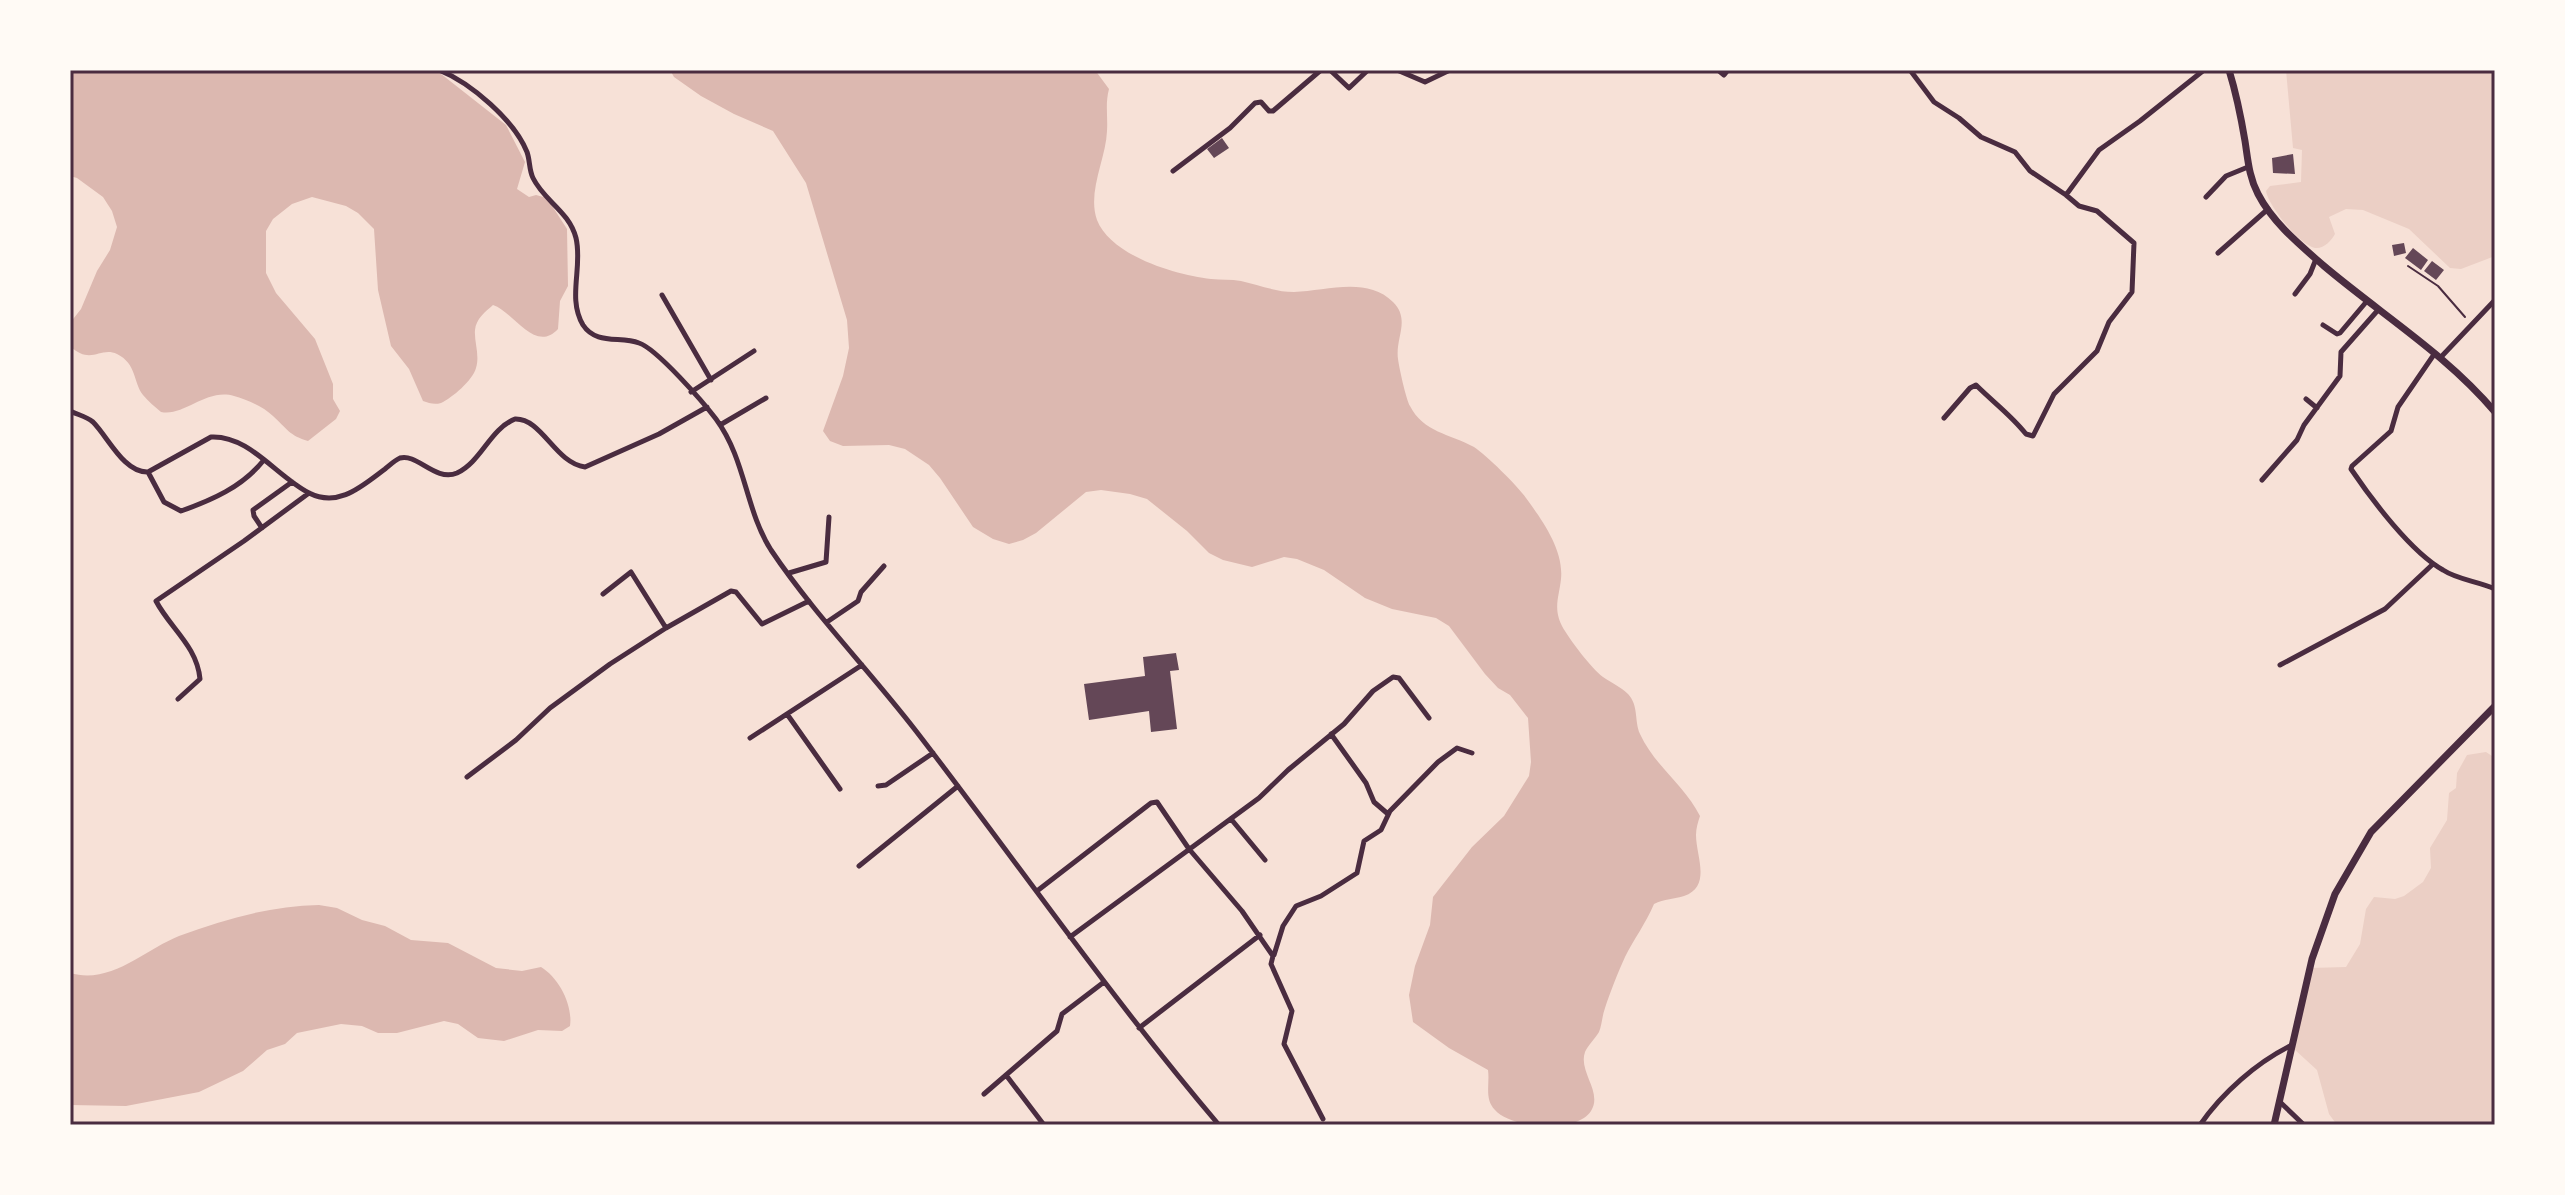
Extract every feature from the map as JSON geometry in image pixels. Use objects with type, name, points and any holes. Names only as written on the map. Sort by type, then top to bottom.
[{"type":"main road","points":[[2229,70],[2236,93],[2248,167],[2257,193],[2282,229],[2466,379],[2495,412]]},
{"type":"main road","points":[[2274,1125],[2321,930],[2351,864],[2371,832],[2495,706]]},
{"type":"street","points":[[439,70],[456,77],[473,90],[517,133],[528,154],[534,180],[565,215],[576,240],[578,314],[588,331],[600,338],[632,341],[649,348],[707,407],[740,462],[764,538],[809,601],[933,753],[1139,1028],[1219,1125]]},
{"type":"street","points":[[1173,171],[1230,128],[1255,103],[1261,102],[1273,111],[1321,70]]},
{"type":"street","points":[[1330,70],[1349,88],[1368,70]]},
{"type":"street","points":[[1397,70],[1425,82],[1450,70]]},
{"type":"street","points":[[1718,70],[1724,75],[1728,70]]},
{"type":"street","points":[[1910,70],[1934,102],[1981,137],[2015,152],[2030,171],[2079,206],[2097,211],[2134,243],[2132,292],[2109,322],[2097,351],[2054,394],[2033,436],[2026,434],[1976,385],[1944,418]]},
{"type":"street","points":[[2066,195],[2099,150],[2204,70]]},
{"type":"street","points":[[2206,197],[2227,176],[2248,167]]},
{"type":"street","points":[[2218,253],[2268,209]]},
{"type":"street","points":[[2295,294],[2310,274],[2316,259]]},
{"type":"street","points":[[662,295],[711,380]]},
{"type":"street","points":[[2495,300],[2438,355],[2398,407],[2391,431],[2351,469],[2407,538],[2433,564],[2454,576],[2477,580],[2495,589]]},
{"type":"street","points":[[2323,325],[2340,333],[2367,301]]},
{"type":"street","points":[[2262,480],[2297,440],[2304,425],[2342,373],[2341,352],[2378,310]]},
{"type":"street","points":[[691,392],[754,351]]},
{"type":"street","points":[[720,425],[766,398]]},
{"type":"street","points":[[2306,399],[2317,408]]},
{"type":"street","points":[[70,411],[93,422],[135,470],[148,472],[211,437],[233,438],[309,493],[338,499],[398,459],[405,458],[438,473],[452,475],[460,472],[502,428],[515,419],[529,422],[567,460],[585,467],[659,434],[707,407]]},
{"type":"street","points":[[148,472],[164,502],[181,511],[239,484],[250,477],[263,461]]},
{"type":"street","points":[[262,528],[253,510],[292,482]]},
{"type":"street","points":[[178,699],[200,679],[199,667],[196,655],[156,601],[309,493]]},
{"type":"street","points":[[789,573],[826,562],[829,517]]},
{"type":"street","points":[[2280,665],[2385,609],[2433,564]]},
{"type":"street","points":[[827,622],[858,601],[861,592],[884,566]]},
{"type":"street","points":[[603,594],[631,572],[666,628]]},
{"type":"street","points":[[467,777],[516,740],[550,708],[610,664],[731,591],[736,592],[762,624],[809,601]]},
{"type":"street","points":[[750,738],[862,665]]},
{"type":"street","points":[[1070,937],[1259,798],[1331,734],[1373,691],[1396,676],[1429,718]]},
{"type":"street","points":[[787,714],[840,789]]},
{"type":"street","points":[[1331,734],[1366,783],[1374,802],[1388,814]]},
{"type":"street","points":[[1323,1119],[1284,1044],[1293,1014],[1271,964],[1283,926],[1296,906],[1321,896],[1357,873],[1364,841],[1381,830],[1388,814],[1438,762],[1454,749],[1461,748],[1472,753]]},
{"type":"street","points":[[878,786],[886,785],[933,753]]},
{"type":"street","points":[[859,866],[958,786]]},
{"type":"street","points":[[1037,891],[1155,801],[1273,956]]},
{"type":"street","points":[[1231,819],[1265,860]]},
{"type":"street","points":[[1139,1028],[1260,935]]},
{"type":"street","points":[[984,1094],[1057,1031],[1062,1014],[1104,982]]},
{"type":"street","points":[[2200,1125],[2220,1100],[2260,1066],[2294,1044]]},
{"type":"street","points":[[1006,1075],[1044,1125]]},
{"type":"street","points":[[2279,1101],[2304,1125]]},
{"type":"path","points":[[2408,266],[2438,286],[2471,324]]},
{"type":"shaded area","points":[[70,70],[436,70],[506,125],[525,162],[517,189],[529,197],[547,198],[567,229],[568,286],[560,301],[558,329],[541,337],[493,305],[481,316],[476,326],[477,363],[471,378],[441,403],[423,401],[409,369],[391,346],[378,290],[374,229],[346,206],[312,197],[292,204],[273,219],[266,231],[266,273],[276,293],[315,339],[333,384],[333,399],[340,411],[336,419],[308,441],[292,434],[265,410],[234,396],[214,396],[178,410],[161,412],[143,395],[123,358],[111,352],[84,355],[70,346],[70,323],[81,309],[97,271],[110,250],[117,227],[103,197],[70,176]]},
{"type":"shaded area","points":[[670,70],[1095,70],[1109,89],[1106,142],[1094,198],[1095,209],[1104,233],[1116,244],[1146,262],[1197,277],[1237,280],[1287,292],[1359,287],[1383,294],[1393,302],[1402,322],[1398,359],[1415,415],[1430,427],[1474,447],[1522,492],[1551,536],[1559,557],[1561,579],[1557,608],[1562,626],[1593,667],[1631,699],[1638,729],[1646,745],[1700,816],[1696,835],[1700,870],[1698,885],[1684,896],[1654,904],[1625,957],[1599,1032],[1585,1052],[1585,1067],[1594,1097],[1591,1111],[1583,1118],[1559,1126],[1529,1125],[1503,1116],[1490,1101],[1488,1070],[1449,1048],[1413,1022],[1409,995],[1415,966],[1430,925],[1433,897],[1472,847],[1504,816],[1529,776],[1531,762],[1528,718],[1510,695],[1485,674],[1449,626],[1436,618],[1392,609],[1365,598],[1324,570],[1297,559],[1284,557],[1252,567],[1223,560],[1209,553],[1147,499],[1130,494],[1101,490],[1086,492],[1036,533],[1009,544],[973,527],[929,465],[905,449],[889,445],[843,446],[830,441],[823,431],[843,376],[849,348],[847,320],[806,183],[773,131],[701,96],[674,77]]},
{"type":"shaded area","points":[[2286,70],[2495,70],[2495,256],[2461,269],[2450,268],[2409,229],[2363,210],[2346,209],[2329,217],[2335,234],[2324,246],[2315,248],[2301,240],[2278,214],[2266,191],[2270,186],[2301,182],[2302,150],[2293,148]]},
{"type":"shaded area","points":[[2486,752],[2495,758],[2495,1125],[2337,1125],[2329,1114],[2317,1070],[2294,1049],[2310,968],[2346,967],[2360,944],[2366,909],[2374,897],[2395,899],[2423,882],[2431,868],[2430,848],[2447,820],[2449,793],[2456,788],[2457,773],[2467,755]]},
{"type":"shaded area","points":[[319,905],[337,908],[362,920],[385,926],[411,940],[448,943],[496,968],[522,971],[541,967],[554,978],[563,993],[569,1009],[570,1026],[562,1031],[538,1030],[504,1041],[478,1038],[458,1024],[444,1021],[397,1033],[378,1033],[362,1026],[341,1024],[297,1033],[285,1044],[267,1050],[243,1071],[199,1092],[126,1106],[70,1105],[70,973],[85,975],[113,970],[179,936],[231,919],[283,908]]},
{"type":"building","points":[[1222,138],[1229,148],[1214,158],[1207,149]]},
{"type":"building","points":[[2293,154],[2295,174],[2273,173],[2272,158]]},
{"type":"building","points":[[2404,243],[2406,253],[2394,256],[2392,245]]},
{"type":"building","points":[[2413,248],[2428,260],[2421,270],[2405,258]]},
{"type":"building","points":[[2432,261],[2444,270],[2436,280],[2424,271]]},
{"type":"building","points":[[1176,653],[1179,670],[1170,671],[1177,729],[1151,732],[1149,711],[1089,720],[1084,684],[1145,676],[1143,657]]}]
